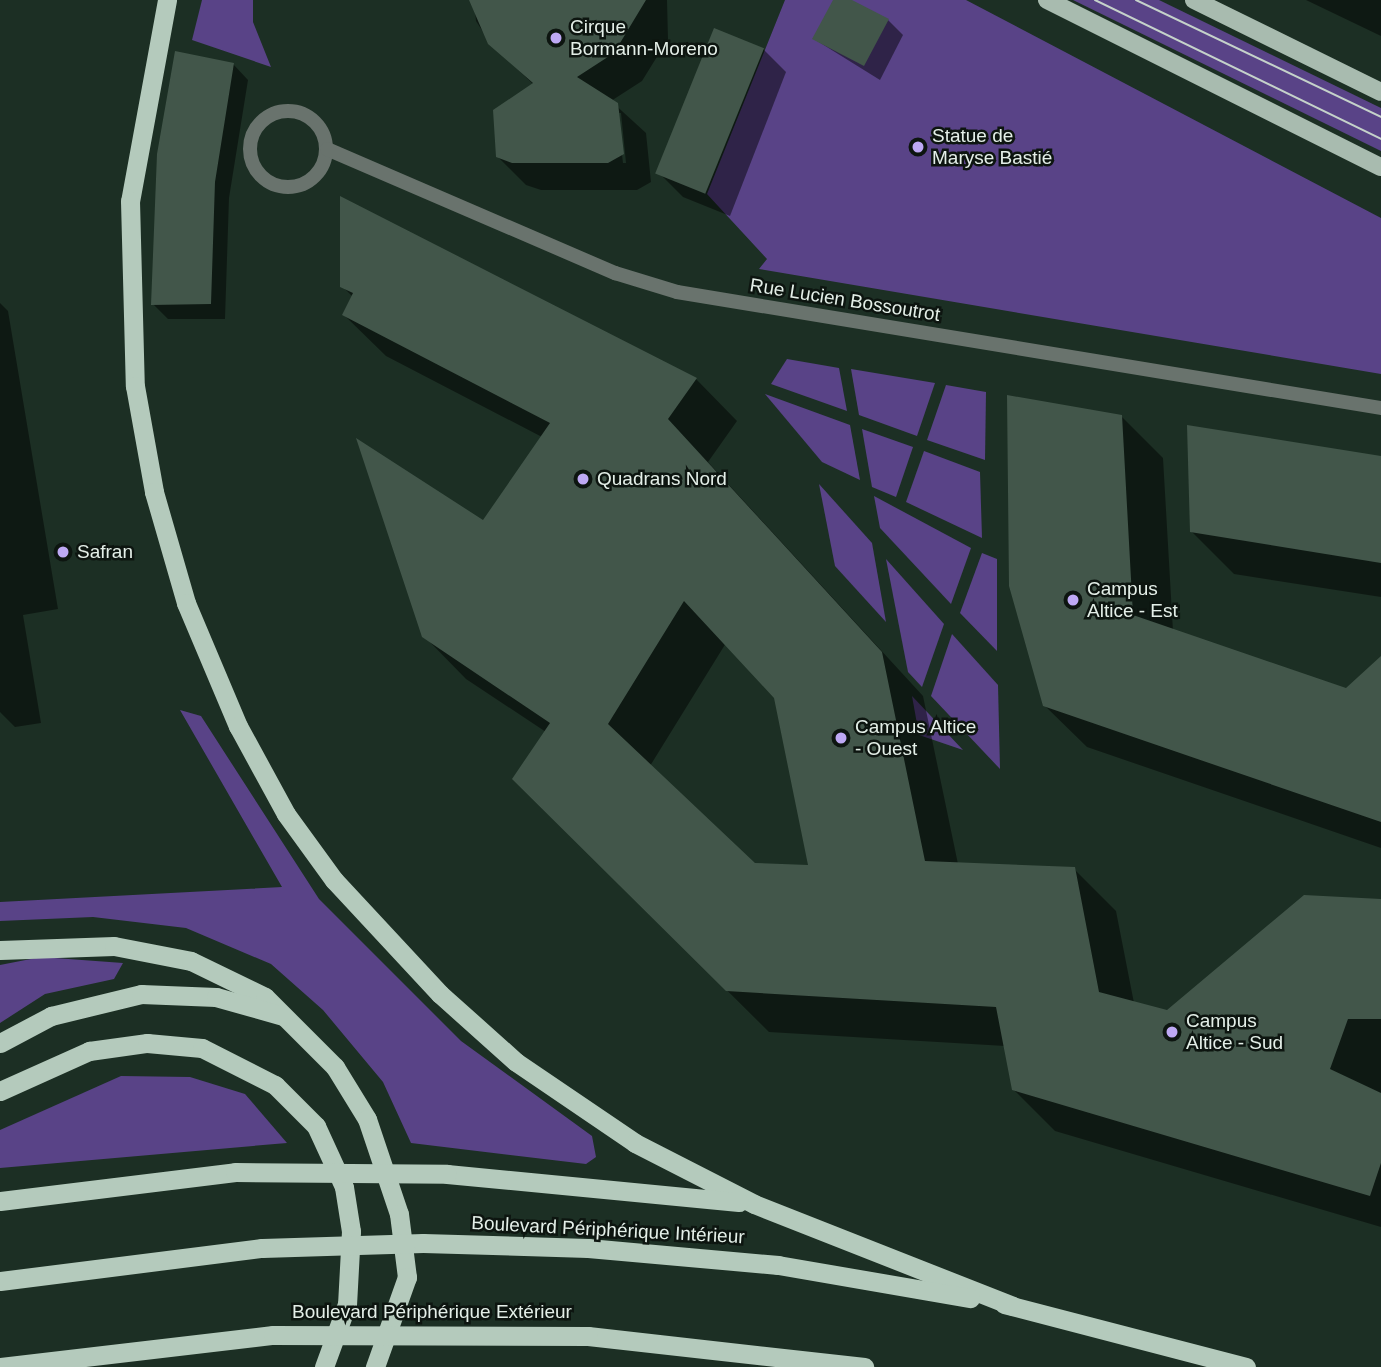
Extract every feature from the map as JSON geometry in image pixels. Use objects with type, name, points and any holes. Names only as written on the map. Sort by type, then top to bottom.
[{"type":"highway","points":[[167,0],[130,201],[135,386],[169,549],[239,726],[286,814],[334,880],[440,994],[516,1062],[635,1143],[754,1204],[1013,1306]]},
{"type":"highway","points":[[0,950],[69,945],[155,951],[244,982],[287,1018],[335,1068],[392,1179],[407,1277],[375,1367]]},
{"type":"highway","points":[[0,1043],[72,1009],[141,994],[216,997],[287,1018]]},
{"type":"highway","points":[[0,1091],[89,1051],[147,1042],[202,1048],[275,1086],[316,1126],[344,1188],[351,1231],[347,1304],[324,1367]]},
{"type":"highway","points":[[0,1201],[235,1172],[354,1170],[589,1185],[754,1204]]},
{"type":"highway","name":"Boulevard Périphérique Intérieur","points":[[0,1281],[262,1248],[423,1243],[588,1248],[778,1265],[1013,1306],[1246,1367]]},
{"type":"highway","name":"Boulevard Périphérique Extérieur","points":[[0,1367],[273,1335],[587,1336],[864,1367]]},
{"type":"main road","points":[[1047,0],[1381,167]]},
{"type":"main road","points":[[1194,0],[1381,92]]},
{"type":"street","points":[[280,112],[307,116],[327,149],[311,180],[288,187],[262,177],[250,152],[258,126],[280,112]]},
{"type":"street","name":"Rue Lucien Bossoutrot","points":[[327,149],[615,273],[677,292],[1381,408]]},
{"type":"shaded area","points":[[202,0],[253,0],[253,22],[271,67],[192,40]]},
{"type":"shaded area","points":[[785,0],[966,0],[1381,218],[1381,374],[759,269],[767,259],[707,194]]},
{"type":"shaded area","points":[[1073,0],[1159,0],[1381,108],[1381,151]]},
{"type":"shaded area","points":[[787,359],[839,368],[847,411],[771,384]]},
{"type":"shaded area","points":[[851,369],[935,383],[917,436],[859,415]]},
{"type":"shaded area","points":[[946,385],[986,392],[985,460],[927,440]]},
{"type":"shaded area","points":[[765,394],[850,425],[860,480],[822,462]]},
{"type":"shaded area","points":[[862,429],[913,447],[896,497],[872,487]]},
{"type":"shaded area","points":[[924,451],[980,472],[982,538],[906,502]]},
{"type":"shaded area","points":[[819,484],[872,543],[886,622],[835,566]]},
{"type":"shaded area","points":[[874,496],[971,548],[951,604],[880,528]]},
{"type":"shaded area","points":[[982,553],[997,559],[997,651],[960,613]]},
{"type":"shaded area","points":[[886,559],[944,624],[922,687],[908,672]]},
{"type":"shaded area","points":[[952,634],[998,685],[1000,769],[931,696]]},
{"type":"shaded area","points":[[912,696],[963,750],[919,735]]},
{"type":"shaded area","points":[[180,710],[201,716],[319,899],[461,1041],[592,1136],[596,1157],[586,1164],[411,1143],[383,1082],[323,1010],[271,964],[186,928],[93,917],[0,921],[0,902],[282,887]]},
{"type":"shaded area","points":[[41,957],[123,963],[114,979],[45,994],[0,1023],[0,965]]},
{"type":"shaded area","points":[[121,1076],[190,1077],[245,1094],[287,1143],[0,1168],[0,1130]]},
{"type":"building","points":[[469,0],[646,0],[614,53],[577,77],[618,103],[624,154],[608,163],[512,163],[496,157],[493,110],[533,83],[488,44]]},
{"type":"building","points":[[833,0],[852,0],[889,19],[864,66],[812,39]]},
{"type":"building","points":[[714,28],[764,48],[705,194],[655,174]]},
{"type":"building","points":[[175,51],[234,63],[215,182],[211,304],[151,305],[157,154]]},
{"type":"building","points":[[340,196],[697,378],[668,419],[882,652],[925,861],[1075,867],[1099,992],[1167,1010],[1304,895],[1381,899],[1381,1019],[1348,1019],[1330,1069],[1381,1093],[1381,1163],[1370,1196],[1012,1090],[996,1007],[726,991],[512,779],[550,723],[422,637],[356,438],[483,520],[550,423],[342,315],[353,293],[340,287]],"holes":[[[684,601],[774,698],[808,865],[755,863],[608,724]]]},
{"type":"building","name":"Campus Altice - Est","points":[[1007,395],[1122,415],[1133,615],[1346,688],[1381,656],[1381,822],[1043,706],[1009,586]]},
{"type":"building","name":"Campus Altice - Est","points":[[1187,425],[1381,456],[1381,563],[1190,532]]},
{"type":"tram line","points":[[1095,0],[1381,139]]},
{"type":"tram line","points":[[1136,0],[1381,117]]},
{"type":"place","name":"Cirque Bormann-Moreno","points":[[556,38]]},
{"type":"place","name":"Statue de Maryse Bastié","points":[[918,147]]},
{"type":"place","name":"Quadrans Nord","points":[[583,479]]},
{"type":"place","name":"Safran","points":[[63,552]]},
{"type":"place","name":"Campus Altice - Est","points":[[1073,600]]},
{"type":"place","name":"Campus Altice - Ouest","points":[[841,738]]},
{"type":"place","name":"Campus Altice - Sud","points":[[1172,1032]]}]
